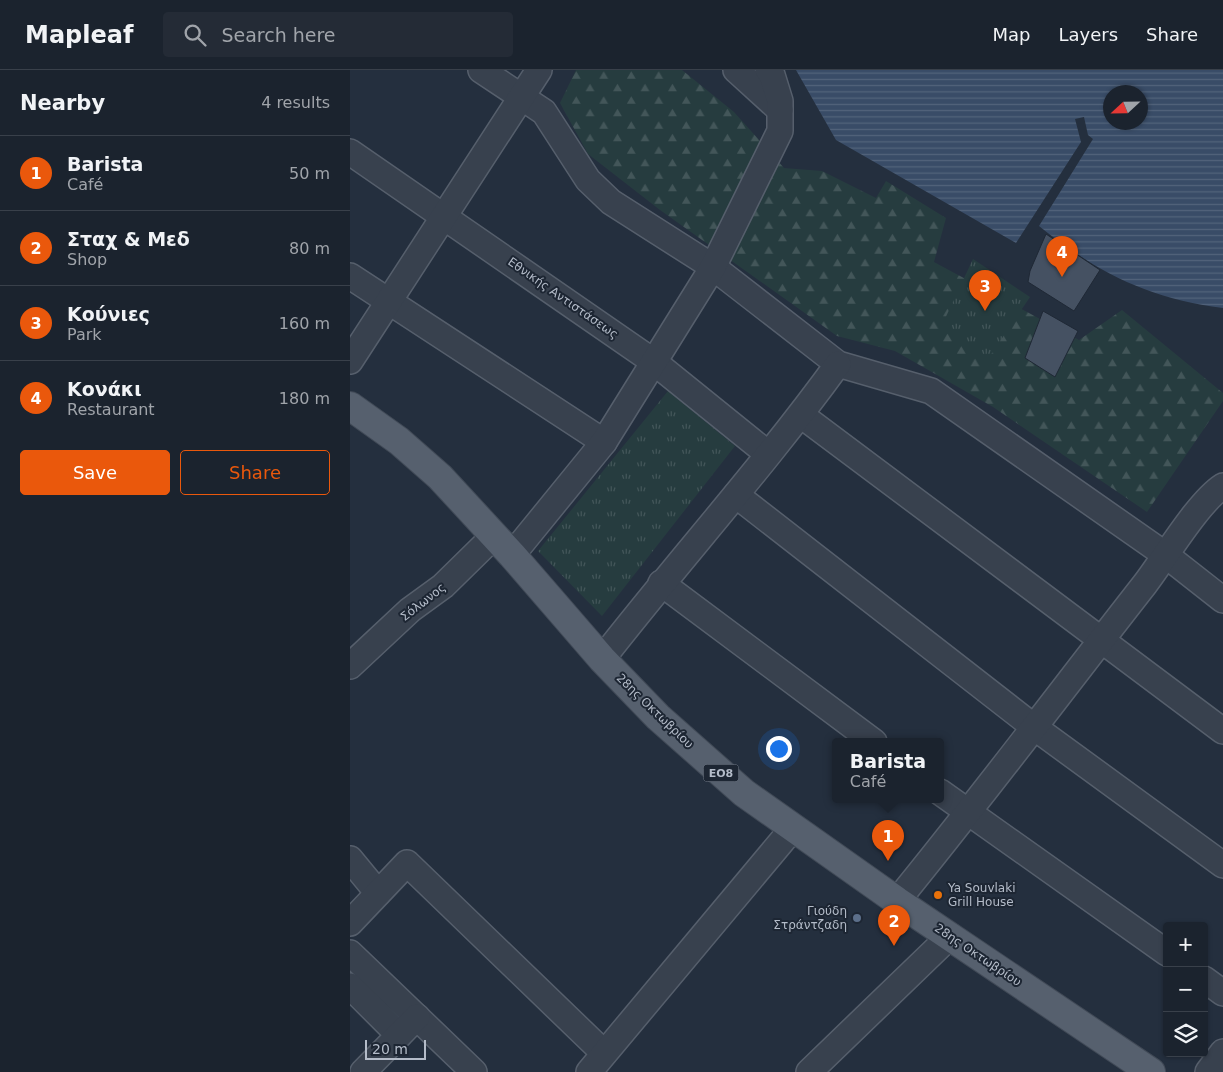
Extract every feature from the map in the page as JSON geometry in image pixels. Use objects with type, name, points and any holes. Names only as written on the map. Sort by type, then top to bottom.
[{"type":"main road","name":"28ης Οκτωβρίου","points":[[350,406],[399,441],[433,471],[512,555],[602,659],[665,723],[744,793],[897,901],[1151,1072]]},
{"type":"street","points":[[481,70],[544,112],[572,158],[599,192],[611,202],[713,267],[838,364],[931,391],[1167,556],[1223,600]]},
{"type":"street","points":[[350,361],[539,70]]},
{"type":"street","points":[[736,70],[780,121]]},
{"type":"street","points":[[512,555],[604,442],[713,267],[780,121],[772,75],[768,70]]},
{"type":"street","name":"Εθνικής Αντιστάσεως","points":[[350,152],[444,215],[654,362],[768,454]]},
{"type":"street","points":[[350,276],[604,442]]},
{"type":"street","points":[[602,659],[661,583],[801,415],[838,364]]},
{"type":"street","points":[[801,415],[1102,638],[1223,731]]},
{"type":"street","points":[[897,901],[969,814],[1221,483]]},
{"type":"street","points":[[736,495],[1034,727],[1223,865]]},
{"type":"street","name":"Σόλωνος","points":[[350,666],[410,610],[443,586],[494,536]]},
{"type":"street","points":[[661,583],[869,738]]},
{"type":"street","points":[[944,795],[1163,950]]},
{"type":"street","points":[[588,1072],[792,828]]},
{"type":"street","points":[[350,859],[378,893]]},
{"type":"street","points":[[350,923],[407,863],[604,1053]]},
{"type":"street","points":[[815,1070],[950,936]]},
{"type":"street","points":[[350,953],[474,1072]]},
{"type":"street","points":[[1208,982],[1223,992]]},
{"type":"street","points":[[350,986],[399,1035]]},
{"type":"street","points":[[363,1072],[417,1016]]},
{"type":"street","points":[[1208,1072],[1223,1052]]},
{"type":"green space","points":[[576,70],[682,70],[734,112],[784,168],[822,171],[876,198],[886,181],[946,218],[934,262],[1079,340],[1122,310],[1223,393],[1223,401],[1147,512],[993,407],[895,351],[837,336],[660,210],[588,154],[560,103]]},
{"type":"green space","points":[[973,259],[1030,297],[988,359],[942,325]]},
{"type":"green space","points":[[668,391],[735,446],[602,616],[538,551]]},
{"type":"water","points":[[796,70],[1223,70],[1223,308],[1170,298],[1125,281],[1082,257],[1039,226],[1093,139],[1088,135],[1084,117],[1075,119],[1081,142],[1016,243],[836,140]]},
{"type":"building","points":[[1046,234],[1100,270],[1074,311],[1028,282],[1030,271]]},
{"type":"building","points":[[1043,311],[1078,331],[1055,377],[1025,358]]},
{"type":"place","name":"Κονάκι","points":[[1062,277]]},
{"type":"place","name":"Κούνιες","points":[[985,311]]},
{"type":"place","name":"Barista","points":[[888,861]]},
{"type":"place","name":"Ya Souvlaki Grill House","points":[[938,895]]},
{"type":"place","name":"Γιούδη Στράντζαδη","points":[[857,918]]},
{"type":"place","name":"Σταχ & Μεδ","points":[[894,946]]}]
